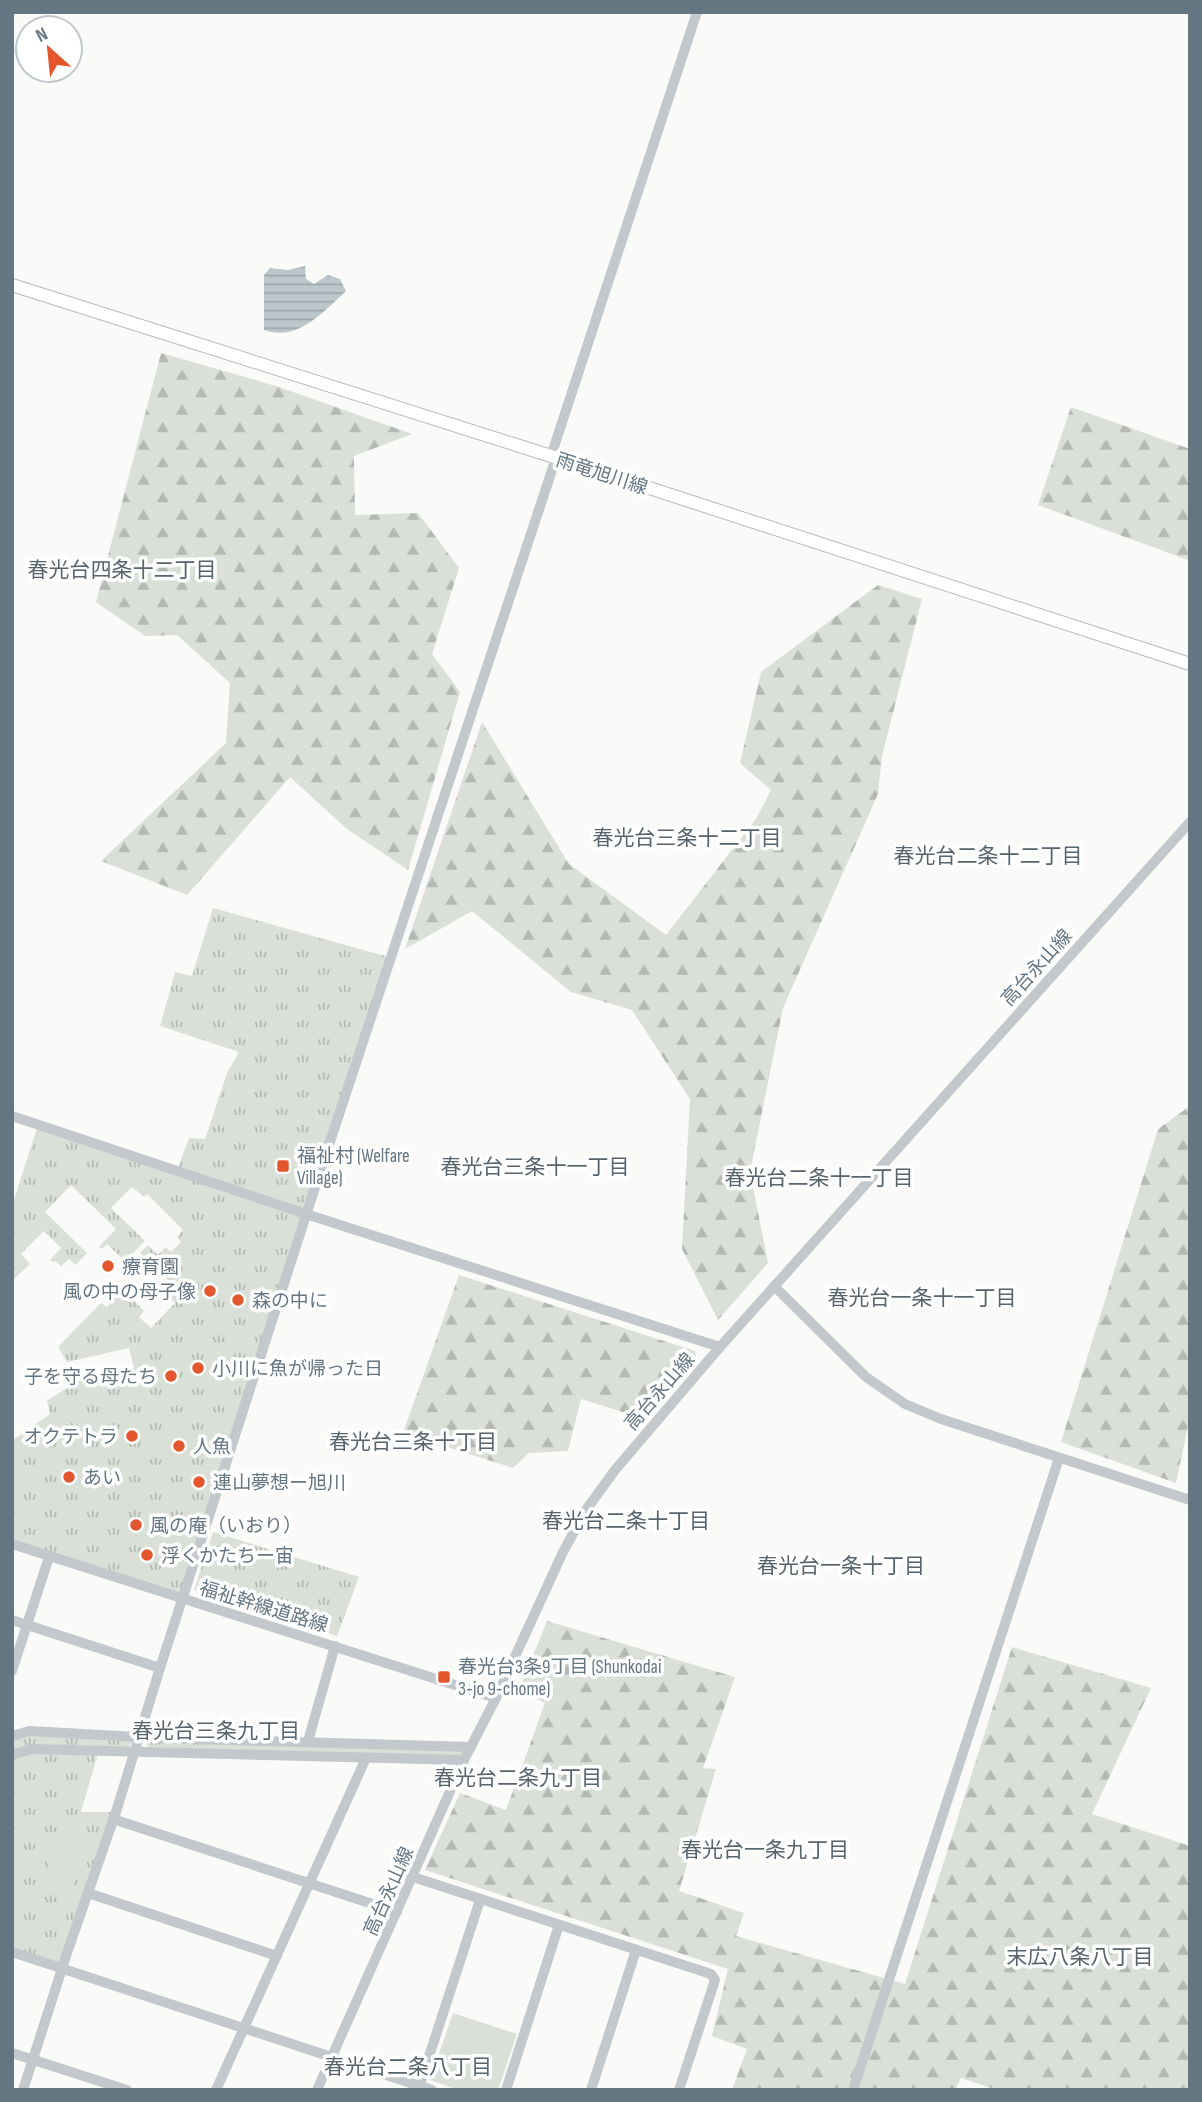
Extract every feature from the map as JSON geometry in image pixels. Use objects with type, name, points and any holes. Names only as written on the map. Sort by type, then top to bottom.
[{"type":"main road","name":"雨竜旭川線","points":[[12,285],[554,457],[1190,664]]},
{"type":"street","name":"福祉幹線道路線","points":[[496,1698],[183,1600],[697,12]]},
{"type":"street","name":"高台永山線","points":[[317,2090],[464,1760],[496,1698],[563,1552],[586,1510],[615,1470],[720,1347],[1190,822]]},
{"type":"street","points":[[12,1116],[720,1347]]},
{"type":"street","points":[[774,1286],[866,1377],[905,1404],[941,1419],[1190,1500]]},
{"type":"street","points":[[853,2090],[1059,1458]]},
{"type":"street","points":[[12,1544],[183,1600],[23,2090]]},
{"type":"street","points":[[12,1671],[49,1557]]},
{"type":"street","points":[[12,1620],[160,1668]]},
{"type":"street","points":[[308,1741],[335,1646]]},
{"type":"street","points":[[12,1736],[29,1731],[471,1747]]},
{"type":"street","points":[[12,1755],[31,1749],[464,1760]]},
{"type":"street","points":[[216,2090],[366,1758]]},
{"type":"street","points":[[113,1819],[397,1912]]},
{"type":"street","points":[[413,1877],[711,1974],[715,1980],[679,2090]]},
{"type":"street","points":[[88,1893],[277,1956]]},
{"type":"street","points":[[419,2088],[480,1900]]},
{"type":"street","points":[[506,2090],[559,1925]]},
{"type":"street","points":[[591,2090],[636,1950]]},
{"type":"street","points":[[12,1952],[244,2027],[419,2088],[432,2090]]},
{"type":"street","points":[[12,2053],[127,2090]]},
{"type":"green space","points":[[161,353],[279,387],[412,434],[354,456],[355,515],[418,513],[459,568],[432,654],[460,692],[408,870],[347,829],[290,777],[187,895],[101,861],[226,743],[230,683],[177,635],[145,636],[96,602]]},
{"type":"green space","points":[[1071,407],[1190,449],[1188,560],[1038,505]]},
{"type":"green space","points":[[878,585],[922,599],[882,756],[878,794],[783,1008],[750,1172],[768,1263],[718,1320],[682,1249],[690,1099],[632,1010],[571,992],[472,911],[405,949],[482,722],[569,864],[666,935],[756,819],[771,790],[740,763],[761,672]]},
{"type":"green space","points":[[213,908],[392,958],[183,1600],[12,1544],[12,1441],[50,1414],[47,1401],[76,1382],[134,1368],[129,1348],[67,1362],[58,1347],[101,1303],[107,1307],[111,1303],[108,1300],[120,1287],[144,1311],[139,1317],[151,1328],[175,1303],[164,1292],[171,1283],[140,1253],[148,1245],[158,1255],[166,1247],[171,1252],[181,1242],[177,1237],[183,1230],[147,1194],[144,1197],[132,1187],[111,1208],[145,1241],[125,1261],[107,1244],[102,1249],[99,1247],[116,1229],[71,1185],[45,1212],[87,1253],[76,1265],[69,1259],[61,1266],[53,1262],[50,1260],[61,1248],[44,1231],[21,1254],[30,1264],[13,1280],[12,1206],[38,1125],[177,1170],[189,1138],[205,1139],[227,1073],[239,1052],[160,1026],[175,972],[192,976]]},
{"type":"green space","points":[[1190,1106],[1190,1416],[1176,1483],[1061,1442],[1158,1129]]},
{"type":"green space","points":[[459,1275],[695,1351],[696,1357],[642,1418],[581,1399],[568,1451],[529,1453],[513,1468],[441,1445],[404,1430]]},
{"type":"green space","points":[[213,1532],[359,1577],[337,1636],[194,1590]]},
{"type":"green space","points":[[547,1621],[735,1677],[703,1768],[716,1769],[679,1891],[744,1913],[736,1936],[905,1984],[1012,1647],[1151,1688],[1092,1814],[1190,1846],[1190,2090],[997,2090],[961,2078],[955,2090],[732,2090],[747,2049],[712,2036],[728,1969],[425,1870],[460,1793],[506,1810],[545,1703],[519,1690]]},
{"type":"green space","points":[[30,1734],[133,1739],[128,1747],[12,1750],[12,1740]]},
{"type":"green space","points":[[146,1740],[463,1748],[459,1757],[150,1747],[146,1745]]},
{"type":"green space","points":[[99,1750],[81,1812],[116,1812],[62,1969],[12,1952],[12,1755]]},
{"type":"green space","points":[[60,1828],[91,1837],[71,1890],[44,1881]]},
{"type":"green space","points":[[453,2013],[517,2034],[498,2090],[459,2090],[430,2080]]},
{"type":"shaded area","points":[[305,266],[306,279],[314,284],[328,275],[340,279],[346,291],[319,316],[299,328],[276,333],[264,330],[264,275],[270,268],[288,270]]},
{"type":"place","name":"福祉村 (Welfare Village)","points":[[283,1166]]},
{"type":"place","name":"療育園","points":[[108,1266]]},
{"type":"place","name":"風の中の母子像","points":[[210,1291]]},
{"type":"place","name":"森の中に","points":[[238,1300]]},
{"type":"place","name":"小川に魚が帰った日","points":[[198,1368]]},
{"type":"place","name":"子を守る母たち","points":[[171,1376]]},
{"type":"place","name":"オクテトラ","points":[[132,1436]]},
{"type":"place","name":"人魚","points":[[179,1446]]},
{"type":"place","name":"あい","points":[[69,1477]]},
{"type":"place","name":"連山夢想ー旭川","points":[[199,1482]]},
{"type":"place","name":"風の庵（いおり）","points":[[136,1525]]},
{"type":"place","name":"浮くかたちー宙","points":[[147,1555]]},
{"type":"place","name":"春光台3条9丁目 (Shunkodai 3-jo 9-chome)","points":[[444,1677]]},
{"type":"district","name":"春光台四条十二丁目","points":[[122,570]]},
{"type":"district","name":"春光台三条十二丁目","points":[[687,838]]},
{"type":"district","name":"春光台二条十二丁目","points":[[988,856]]},
{"type":"district","name":"春光台三条十一丁目","points":[[535,1167]]},
{"type":"district","name":"春光台二条十一丁目","points":[[819,1178]]},
{"type":"district","name":"春光台一条十一丁目","points":[[922,1298]]},
{"type":"district","name":"春光台三条十丁目","points":[[413,1442]]},
{"type":"district","name":"春光台二条十丁目","points":[[626,1521]]},
{"type":"district","name":"春光台一条十丁目","points":[[841,1566]]},
{"type":"district","name":"春光台三条九丁目","points":[[216,1731]]},
{"type":"district","name":"春光台二条九丁目","points":[[518,1778]]},
{"type":"district","name":"春光台一条九丁目","points":[[765,1850]]},
{"type":"district","name":"末広八条八丁目","points":[[1080,1957]]},
{"type":"district","name":"春光台二条八丁目","points":[[408,2067]]}]
